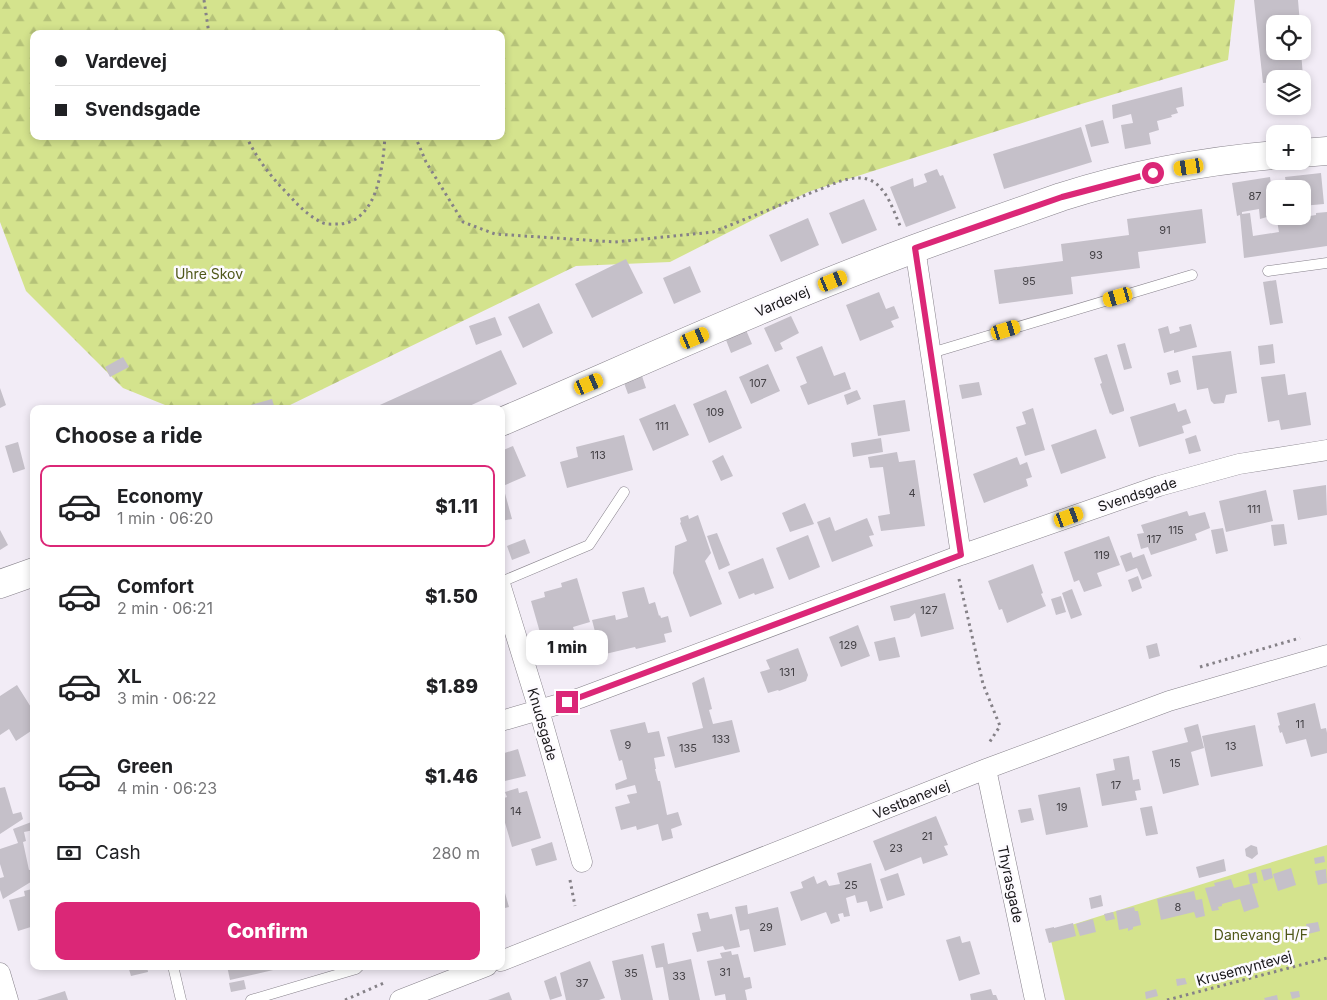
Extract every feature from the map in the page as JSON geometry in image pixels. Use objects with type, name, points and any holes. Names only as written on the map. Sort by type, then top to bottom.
[{"type":"street","points":[[1311,152],[1327,151]]},
{"type":"street","name":"Vardevej","points":[[505,420],[783,301],[915,248],[1062,197],[1153,173],[1266,156]]},
{"type":"street","points":[[915,248],[961,555]]},
{"type":"street","name":"Svendsgade","points":[[505,720],[580,698],[961,555],[1159,486],[1239,464],[1327,450]]},
{"type":"street","points":[[0,584],[30,573]]},
{"type":"street","name":"Knudsgade","points":[[505,600],[539,710],[582,862]]},
{"type":"street","name":"Vestbanevej","points":[[505,959],[986,769],[1169,701],[1327,655]]},
{"type":"street","name":"Thyrasgade","points":[[986,769],[1035,1000]]},
{"type":"street","points":[[400,1000],[478,970]]},
{"type":"lane","points":[[1268,271],[1327,263]]},
{"type":"lane","points":[[931,353],[1192,275]]},
{"type":"lane","points":[[505,580],[589,545],[624,492]]},
{"type":"lane","points":[[174,970],[181,1000]]},
{"type":"lane","points":[[251,1000],[353,970]]},
{"type":"path","points":[[204,0],[208,30]]},
{"type":"path","points":[[248,140],[252,150],[274,180],[306,213],[323,224],[339,224],[352,222],[362,214],[376,192],[383,162],[385,140]]},
{"type":"path","points":[[417,140],[426,162],[463,222],[495,234],[615,242],[713,232],[838,182],[859,177],[876,183],[886,194],[905,238],[915,248]]},
{"type":"path","points":[[961,555],[958,579],[983,684],[1000,726],[988,745]]},
{"type":"path","name":"Krusemyntevej","points":[[1167,1000],[1327,958]]},
{"type":"path","points":[[345,1000],[390,980]]},
{"type":"green space","name":"Uhre Skov","points":[[0,0],[1235,0],[1228,60],[1078,105],[808,192],[670,262],[576,266],[290,405],[165,405],[123,388],[26,291],[0,222]]},
{"type":"green space","name":"Danevang H/F","points":[[1327,845],[1327,1000],[1065,1000],[1049,932]]},
{"type":"building","points":[[1254,0],[1298,0],[1299,15],[1266,15],[1266,60],[1302,60],[1302,70],[1266,70],[1266,83],[1263,83]]},
{"type":"building","points":[[1182,87],[1184,106],[1176,108],[1178,113],[1171,115],[1172,117],[1157,121],[1159,130],[1149,133],[1151,144],[1125,149],[1121,125],[1133,123],[1131,114],[1113,119],[1112,105]]},
{"type":"building","points":[[1103,120],[1109,143],[1091,147],[1085,125]]},
{"type":"building","points":[[1081,127],[1092,162],[1004,189],[993,154]]},
{"type":"building","points":[[937,169],[940,176],[943,175],[956,208],[906,227],[890,187],[913,178],[914,187],[927,182],[924,174]]},
{"type":"building","points":[[1321,173],[1324,204],[1311,205],[1311,180],[1286,180],[1285,177]]},
{"type":"building","points":[[1270,177],[1270,180],[1266,180],[1266,217],[1260,219],[1259,209],[1242,212],[1242,214],[1250,213],[1253,236],[1279,232],[1278,225],[1311,225],[1311,216],[1316,215],[1316,213],[1327,212],[1327,246],[1244,258],[1240,215],[1237,216],[1232,183]]},
{"type":"building","points":[[864,199],[877,230],[842,244],[829,213]]},
{"type":"building","points":[[1202,209],[1206,243],[1138,252],[1140,268],[1071,277],[1073,294],[999,304],[994,270],[1063,261],[1061,244],[1129,235],[1127,219]]},
{"type":"building","points":[[808,218],[819,245],[781,262],[769,235]]},
{"type":"building","points":[[626,259],[643,293],[592,318],[575,284]]},
{"type":"building","points":[[690,266],[701,292],[674,304],[663,278]]},
{"type":"building","points":[[1276,280],[1283,323],[1270,325],[1263,282]]},
{"type":"building","points":[[879,292],[886,309],[894,306],[899,318],[891,321],[894,327],[860,341],[846,305]]},
{"type":"building","points":[[539,303],[553,333],[523,348],[508,317]]},
{"type":"building","points":[[791,316],[799,333],[780,343],[783,349],[775,352],[764,328]]},
{"type":"building","points":[[495,317],[502,335],[476,345],[469,326]]},
{"type":"building","points":[[1191,324],[1197,347],[1174,353],[1174,350],[1164,353],[1158,329],[1168,326],[1170,334],[1180,331],[1179,327]]},
{"type":"building","points":[[746,330],[752,344],[731,353],[726,340],[730,338],[729,336]]},
{"type":"building","points":[[1125,343],[1132,368],[1124,370],[1117,345]]},
{"type":"building","points":[[1273,344],[1275,363],[1260,365],[1258,346]]},
{"type":"building","points":[[822,346],[834,376],[845,372],[851,389],[808,405],[800,386],[807,383],[796,357]]},
{"type":"building","points":[[501,350],[517,384],[472,405],[380,405]]},
{"type":"building","points":[[1231,351],[1237,393],[1226,395],[1224,403],[1214,404],[1211,401],[1208,388],[1197,390],[1192,356]]},
{"type":"building","points":[[1107,354],[1124,409],[1124,411],[1112,415],[1110,414],[1100,384],[1102,383],[1094,358]]},
{"type":"building","points":[[123,357],[129,367],[110,377],[105,367]]},
{"type":"building","points":[[768,364],[780,391],[751,404],[739,377]]},
{"type":"building","points":[[1178,370],[1181,382],[1170,385],[1167,373]]},
{"type":"building","points":[[1285,374],[1288,395],[1306,392],[1311,425],[1281,430],[1279,420],[1268,422],[1261,377]]},
{"type":"building","points":[[642,376],[646,388],[628,394],[624,383]]},
{"type":"building","points":[[979,382],[982,395],[962,399],[959,385]]},
{"type":"building","points":[[0,388],[6,405],[0,408]]},
{"type":"building","points":[[726,390],[742,428],[709,443],[693,404]]},
{"type":"building","points":[[857,390],[861,399],[847,405],[844,395]]},
{"type":"building","points":[[272,399],[274,405],[251,405]]},
{"type":"building","points":[[905,400],[910,431],[878,436],[873,405]]},
{"type":"building","points":[[1175,403],[1178,412],[1186,409],[1191,423],[1182,426],[1184,433],[1139,447],[1130,417]]},
{"type":"building","points":[[675,404],[689,435],[653,451],[639,419]]},
{"type":"building","points":[[1033,408],[1045,450],[1025,456],[1016,427],[1026,424],[1022,412]]},
{"type":"building","points":[[1096,429],[1106,458],[1061,474],[1051,445]]},
{"type":"building","points":[[624,435],[633,470],[567,488],[560,462],[578,457],[576,447]]},
{"type":"building","points":[[1196,435],[1201,451],[1189,454],[1185,439]]},
{"type":"building","points":[[881,438],[883,452],[853,457],[851,443]]},
{"type":"building","points":[[18,442],[25,469],[13,473],[5,446]]},
{"type":"building","points":[[513,446],[526,476],[505,485],[505,449]]},
{"type":"building","points":[[897,452],[899,462],[915,460],[925,526],[881,531],[878,516],[890,514],[883,467],[870,468],[868,457]]},
{"type":"building","points":[[723,455],[733,476],[721,481],[712,461]]},
{"type":"building","points":[[1017,457],[1020,465],[1027,462],[1032,477],[1026,479],[1028,486],[984,503],[973,474]]},
{"type":"building","points":[[1326,485],[1327,515],[1298,520],[1293,490]]},
{"type":"building","points":[[1266,490],[1273,521],[1226,532],[1219,501]]},
{"type":"building","points":[[505,493],[512,519],[505,520]]},
{"type":"building","points":[[805,503],[814,524],[790,532],[782,513]]},
{"type":"building","points":[[1187,511],[1189,516],[1205,512],[1210,528],[1195,534],[1197,540],[1151,555],[1148,547],[1141,549],[1137,534],[1144,533],[1141,525]]},
{"type":"building","points":[[688,515],[689,519],[698,515],[711,553],[705,561],[722,604],[690,617],[673,573],[675,546],[687,541],[680,518]]},
{"type":"building","points":[[830,517],[835,531],[867,518],[874,535],[869,536],[873,546],[832,562],[817,522]]},
{"type":"building","points":[[1284,524],[1287,544],[1274,546],[1271,525]]},
{"type":"building","points":[[1223,528],[1228,551],[1216,554],[1211,530]]},
{"type":"building","points":[[0,530],[8,545],[0,550]]},
{"type":"building","points":[[717,533],[730,565],[719,570],[707,536]]},
{"type":"building","points":[[808,535],[820,567],[789,580],[776,548]]},
{"type":"building","points":[[1109,536],[1120,565],[1097,573],[1102,586],[1084,592],[1079,580],[1074,582],[1064,552]]},
{"type":"building","points":[[525,539],[530,553],[512,560],[507,546]]},
{"type":"building","points":[[1131,552],[1133,558],[1144,554],[1152,576],[1142,580],[1137,568],[1126,572],[1120,556]]},
{"type":"building","points":[[763,558],[774,588],[739,599],[728,572]]},
{"type":"building","points":[[1033,564],[1046,606],[1007,623],[1002,609],[999,610],[988,581]]},
{"type":"building","points":[[1138,576],[1142,588],[1132,592],[1128,580]]},
{"type":"building","points":[[577,578],[590,622],[573,627],[577,640],[559,645],[555,632],[541,636],[531,601],[545,597],[544,592],[562,587],[561,583]]},
{"type":"building","points":[[644,587],[649,604],[655,602],[661,618],[668,616],[672,632],[664,634],[666,642],[601,655],[592,620],[615,615],[616,620],[628,617],[622,592]]},
{"type":"building","points":[[1072,589],[1082,615],[1071,619],[1062,593]]},
{"type":"building","points":[[945,593],[954,629],[921,637],[915,613],[909,618],[894,621],[890,606]]},
{"type":"building","points":[[1061,596],[1066,612],[1056,615],[1051,599]]},
{"type":"building","points":[[858,625],[870,656],[841,667],[829,637]]},
{"type":"building","points":[[895,637],[900,657],[879,661],[874,642]]},
{"type":"building","points":[[1157,643],[1160,656],[1149,659],[1146,646]]},
{"type":"building","points":[[798,648],[808,675],[806,681],[768,693],[760,672],[770,669],[766,660]]},
{"type":"building","points":[[704,677],[712,709],[709,710],[713,724],[732,720],[740,752],[675,768],[667,737],[703,728],[692,683]]},
{"type":"building","points":[[17,685],[30,706],[30,732],[16,741],[9,729],[0,735],[0,696]]},
{"type":"building","points":[[1315,703],[1321,729],[1326,728],[1327,753],[1311,757],[1306,739],[1286,744],[1282,732],[1280,733],[1277,713]]},
{"type":"building","points":[[645,722],[648,733],[659,731],[665,756],[654,758],[667,815],[678,812],[682,825],[671,829],[673,838],[662,841],[658,824],[637,830],[636,826],[621,830],[615,807],[630,803],[627,795],[637,793],[635,785],[616,790],[615,784],[627,779],[622,760],[619,761],[610,730]]},
{"type":"building","points":[[1198,724],[1204,748],[1191,752],[1199,785],[1163,794],[1152,751],[1188,742],[1184,728]]},
{"type":"building","points":[[1255,725],[1263,766],[1211,777],[1202,736]]},
{"type":"building","points":[[518,749],[526,776],[505,781],[505,753]]},
{"type":"building","points":[[1129,756],[1133,780],[1139,779],[1141,790],[1135,791],[1137,800],[1102,806],[1096,774],[1115,770],[1113,759]]},
{"type":"building","points":[[5,787],[13,814],[21,812],[23,819],[0,834],[0,788]]},
{"type":"building","points":[[1080,787],[1088,827],[1046,835],[1038,795]]},
{"type":"building","points":[[518,788],[519,793],[527,791],[541,838],[512,847],[505,823],[505,798],[507,797],[505,792]]},
{"type":"building","points":[[1152,806],[1158,834],[1146,836],[1140,808]]},
{"type":"building","points":[[1031,808],[1034,820],[1021,823],[1018,810]]},
{"type":"building","points":[[936,816],[948,845],[944,846],[948,855],[923,864],[921,857],[885,871],[873,841]]},
{"type":"building","points":[[30,823],[30,831],[24,832],[26,841],[23,842],[30,870],[30,882],[3,899],[0,890],[0,878],[4,877],[0,864],[0,849],[18,843],[13,829]]},
{"type":"building","points":[[552,842],[557,860],[536,866],[531,849]]},
{"type":"building","points":[[1251,845],[1257,847],[1258,854],[1252,859],[1246,856],[1245,849]]},
{"type":"building","points":[[1324,856],[1325,862],[1315,864],[1314,858]]},
{"type":"building","points":[[1224,859],[1226,871],[1199,878],[1196,867]]},
{"type":"building","points":[[871,863],[883,908],[870,912],[867,901],[857,903],[855,895],[846,898],[850,916],[844,917],[843,913],[838,914],[840,921],[831,924],[826,912],[801,921],[790,892],[803,888],[801,882],[814,876],[817,884],[826,880],[829,886],[840,884],[837,873]]},
{"type":"building","points":[[1271,868],[1273,878],[1264,881],[1261,870]]},
{"type":"building","points":[[1291,868],[1296,885],[1278,891],[1273,874]]},
{"type":"building","points":[[1326,869],[1327,883],[1318,885],[1315,871]]},
{"type":"building","points":[[1256,872],[1258,883],[1252,884],[1259,907],[1244,912],[1240,899],[1222,904],[1222,906],[1218,907],[1219,910],[1212,911],[1205,888],[1215,886],[1214,883],[1231,879],[1234,888],[1250,884],[1248,874]]},
{"type":"building","points":[[898,873],[905,895],[887,901],[880,879]]},
{"type":"building","points":[[30,890],[30,927],[18,931],[9,900],[25,896],[24,891]]},
{"type":"building","points":[[1194,891],[1196,900],[1202,899],[1205,916],[1196,918],[1194,912],[1161,920],[1157,899]]},
{"type":"building","points":[[505,893],[509,907],[505,908]]},
{"type":"building","points":[[1101,895],[1103,906],[1091,909],[1089,898]]},
{"type":"building","points":[[747,905],[748,914],[778,907],[786,945],[754,952],[749,929],[740,931],[735,907]]},
{"type":"building","points":[[1134,907],[1135,911],[1138,911],[1141,925],[1133,927],[1133,929],[1128,931],[1128,928],[1119,930],[1116,911]]},
{"type":"building","points":[[708,912],[710,919],[732,914],[740,947],[725,950],[723,946],[697,952],[692,933],[701,931],[697,914]]},
{"type":"building","points":[[1113,912],[1115,919],[1106,921],[1104,914]]},
{"type":"building","points":[[1093,919],[1096,932],[1080,936],[1076,924]]},
{"type":"building","points":[[1318,922],[1320,931],[1308,934],[1306,924]]},
{"type":"building","points":[[1073,923],[1076,936],[1049,943],[1045,929]]},
{"type":"building","points":[[960,936],[962,943],[970,941],[980,974],[959,981],[946,940]]},
{"type":"building","points":[[664,943],[668,964],[691,959],[700,1000],[669,1000],[663,967],[656,968],[651,946]]},
{"type":"building","points":[[731,951],[732,955],[738,954],[744,978],[750,977],[752,988],[745,990],[747,1000],[726,1000],[725,994],[715,996],[707,961],[722,958],[720,953]]},
{"type":"building","points":[[643,954],[653,1000],[621,1000],[612,961]]},
{"type":"building","points":[[590,961],[605,998],[599,1000],[566,1000],[560,973]]},
{"type":"building","points":[[129,970],[148,970],[148,972],[131,976]]},
{"type":"building","points":[[228,970],[273,970],[230,980]]},
{"type":"building","points":[[556,976],[562,996],[550,1000],[544,981]]},
{"type":"building","points":[[1185,978],[1187,984],[1177,986],[1176,979]]},
{"type":"building","points":[[244,980],[246,989],[231,992],[229,983]]},
{"type":"building","points":[[991,989],[993,995],[996,995],[998,1000],[971,1000],[970,994]]},
{"type":"building","points":[[1156,989],[1158,996],[1146,999],[1145,992]]},
{"type":"building","points":[[65,991],[68,1000],[37,1000]]},
{"type":"building","points":[[1299,991],[1300,997],[1292,999],[1290,992]]},
{"type":"building","points":[[509,992],[512,1000],[488,1000]]},
{"type":"building","points":[[1277,995],[1278,1000],[1265,1000],[1264,998]]},
{"type":"route","points":[[567,702],[961,555],[915,248],[1062,197],[1153,173]]}]
